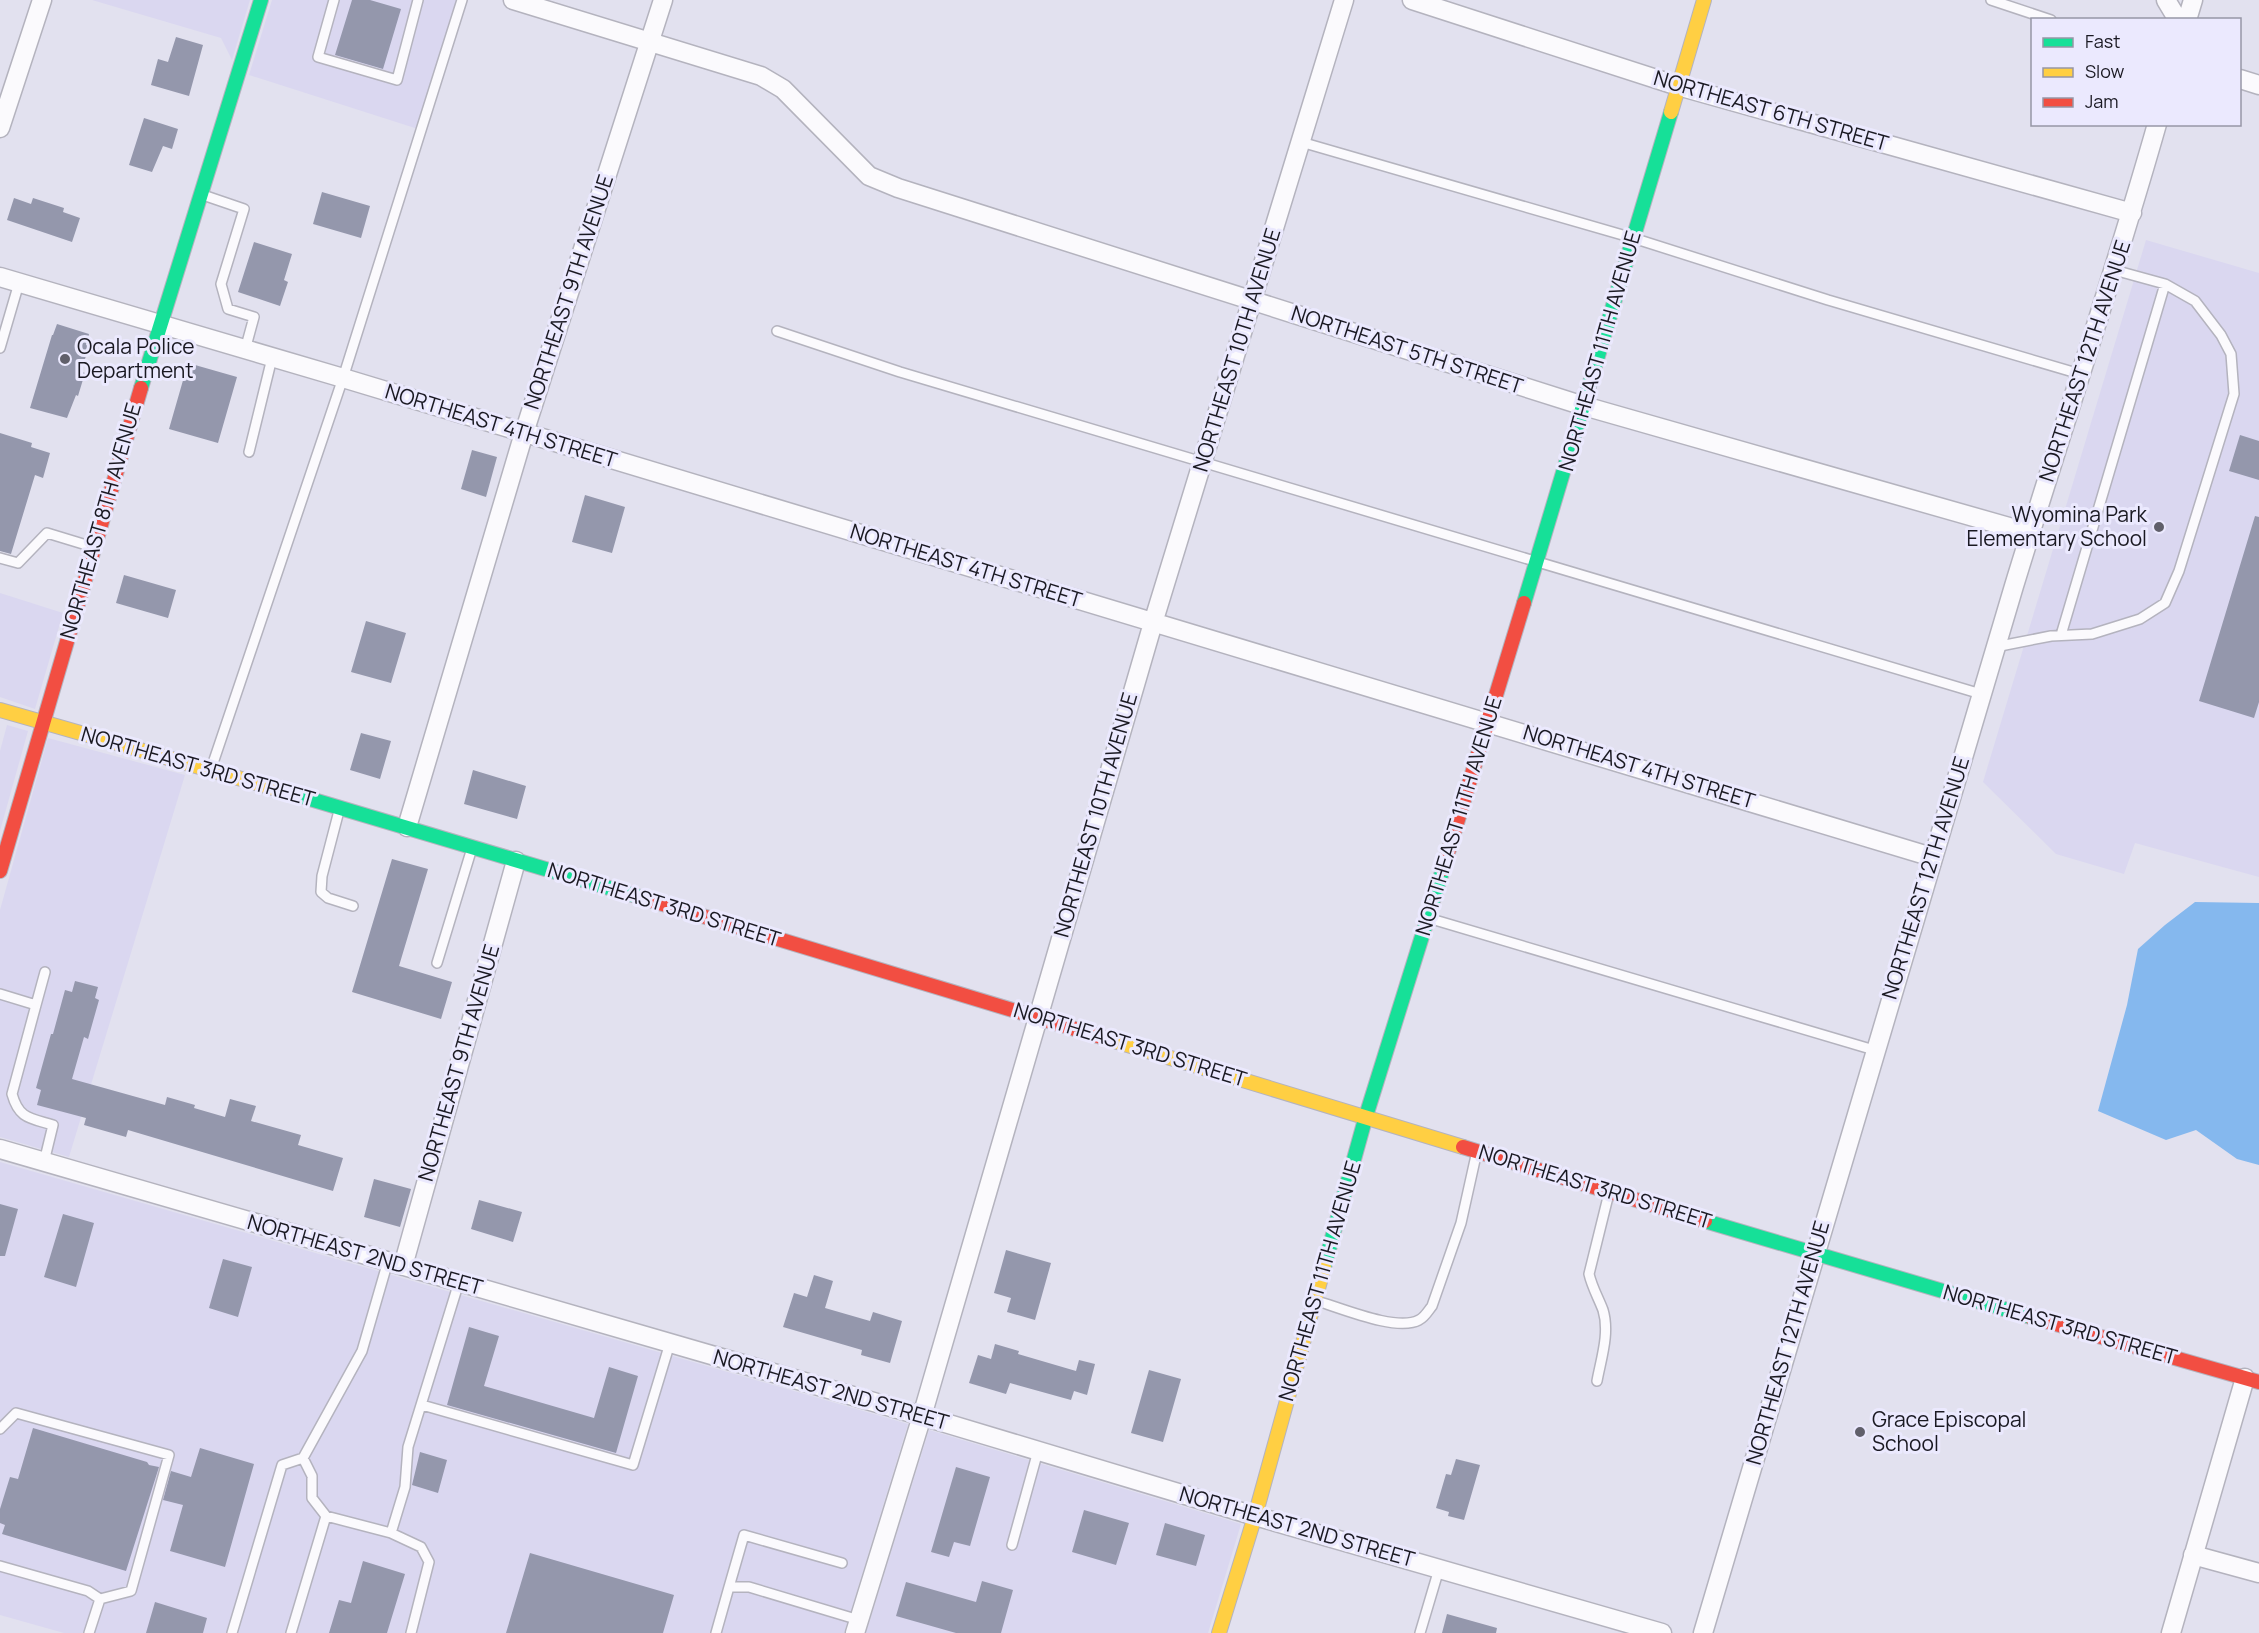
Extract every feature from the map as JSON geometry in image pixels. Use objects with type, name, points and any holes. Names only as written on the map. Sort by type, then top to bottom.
[{"type":"street","points":[[0,128],[42,0]]},
{"type":"street","name":"NORTHEAST 8TH AVENUE","points":[[0,871],[41,723],[159,325],[261,0]]},
{"type":"street","name":"NORTHEAST 5TH STREET","points":[[513,0],[761,76],[783,89],[869,176],[898,188],[1584,406],[2030,533]]},
{"type":"street","name":"NORTHEAST 9TH AVENUE","points":[[407,827],[524,433],[663,0]]},
{"type":"street","name":"NORTHEAST 10TH AVENUE","points":[[857,1627],[922,1416],[1153,623],[1344,0]]},
{"type":"street","name":"NORTHEAST 6TH STREET","points":[[1412,0],[1678,86],[2132,213]]},
{"type":"street","name":"NORTHEAST 11TH AVENUE","points":[[1219,1633],[1366,1116],[1489,722],[1704,0]]},
{"type":"street","points":[[2166,0],[2177,18]]},
{"type":"street","points":[[2188,18],[2193,0]]},
{"type":"street","points":[[2241,79],[2259,85]]},
{"type":"street","name":"NORTHEAST 12TH AVENUE","points":[[1703,1633],[1932,856],[2030,533],[2132,213],[2156,126]]},
{"type":"street","name":"NORTHEAST 4TH STREET","points":[[0,277],[1932,856]]},
{"type":"street","name":"NORTHEAST 3RD STREET","points":[[0,710],[407,827],[1366,1116],[1813,1254],[2252,1380]]},
{"type":"street","name":"NORTHEAST 9TH AVENUE","points":[[395,1263],[516,861]]},
{"type":"street","name":"NORTHEAST 2ND STREET","points":[[0,1149],[1662,1633]]},
{"type":"street","points":[[2171,1633],[2193,1555],[2252,1380]]},
{"type":"street","points":[[2193,1555],[2259,1573]]},
{"type":"lane","points":[[334,0],[318,57],[397,80],[418,0]]},
{"type":"lane","points":[[211,769],[343,378],[462,0]]},
{"type":"lane","points":[[1990,0],[2045,18]]},
{"type":"lane","points":[[1301,142],[1633,238],[1828,300],[2080,374]]},
{"type":"lane","points":[[200,194],[244,209],[221,284],[228,309],[254,317],[245,350]]},
{"type":"lane","points":[[1995,647],[2061,635],[2092,634],[2140,619],[2165,603],[2179,571],[2234,394],[2231,354],[2221,335],[2195,301],[2165,285],[2114,270]]},
{"type":"lane","points":[[0,348],[19,283]]},
{"type":"lane","points":[[2061,635],[2165,285]]},
{"type":"lane","points":[[777,331],[911,375],[1981,694]]},
{"type":"lane","points":[[249,452],[272,358]]},
{"type":"lane","points":[[0,558],[18,563],[47,533],[93,547]]},
{"type":"lane","points":[[340,807],[322,876],[321,892],[328,898],[353,906]]},
{"type":"lane","points":[[437,963],[472,848]]},
{"type":"lane","points":[[1427,918],[1874,1050]]},
{"type":"lane","points":[[44,1162],[53,1125],[29,1118],[16,1108],[12,1094],[45,972]]},
{"type":"lane","points":[[0,994],[36,1005]]},
{"type":"lane","points":[[1315,1300],[1390,1322],[1412,1322],[1425,1316],[1432,1306],[1461,1222],[1477,1150]]},
{"type":"lane","points":[[1597,1382],[1607,1328],[1603,1309],[1591,1287],[1589,1274],[1609,1191]]},
{"type":"lane","points":[[232,1633],[282,1465],[303,1458],[362,1351],[395,1263]]},
{"type":"lane","points":[[391,1533],[405,1487],[408,1447],[459,1282]]},
{"type":"lane","points":[[422,1405],[633,1465],[670,1343]]},
{"type":"lane","points":[[0,1429],[16,1413],[169,1455],[131,1591],[100,1599],[88,1591],[0,1566]]},
{"type":"lane","points":[[1012,1545],[1038,1451]]},
{"type":"lane","points":[[303,1458],[312,1476],[312,1498],[326,1516],[391,1533],[421,1547],[429,1562],[411,1633]]},
{"type":"lane","points":[[291,1633],[326,1516]]},
{"type":"lane","points":[[716,1633],[744,1535],[842,1563]]},
{"type":"lane","points":[[1420,1633],[1439,1569]]},
{"type":"lane","points":[[729,1587],[749,1587],[857,1627]]},
{"type":"lane","points":[[89,1633],[100,1599]]},
{"type":"shaded area","points":[[92,0],[250,0],[232,60],[221,38]]},
{"type":"shaded area","points":[[272,0],[461,0],[418,129],[249,75]]},
{"type":"shaded area","name":"Wyomina Park Elementary School","points":[[2146,240],[2259,273],[2259,877],[2135,843],[2124,874],[2056,854],[1983,782]]},
{"type":"shaded area","points":[[0,593],[63,613],[35,709],[0,697]]},
{"type":"shaded area","points":[[7,725],[28,731],[0,831],[0,751]]},
{"type":"shaded area","points":[[48,738],[185,775],[69,1157],[0,1137],[0,910]]},
{"type":"shaded area","points":[[0,1162],[908,1424],[844,1633],[64,1633],[0,1615]]},
{"type":"shaded area","points":[[929,1430],[1241,1524],[1208,1633],[866,1633]]},
{"type":"water","points":[[2195,902],[2259,903],[2259,1165],[2237,1159],[2196,1130],[2166,1140],[2098,1111],[2127,1005],[2138,949]]},
{"type":"building","points":[[352,0],[370,0],[401,9],[383,69],[335,55]]},
{"type":"building","points":[[176,37],[203,45],[189,96],[151,85],[158,59],[168,62]]},
{"type":"building","points":[[144,118],[178,129],[172,149],[163,146],[152,172],[129,165]]},
{"type":"building","points":[[322,192],[370,206],[361,238],[313,224]]},
{"type":"building","points":[[14,198],[31,204],[33,198],[64,208],[63,212],[80,218],[72,242],[7,220]]},
{"type":"building","points":[[254,242],[292,254],[284,280],[288,282],[280,306],[238,292]]},
{"type":"building","name":"Ocala Police Department","points":[[57,324],[89,334],[86,345],[89,346],[81,372],[85,373],[78,396],[76,395],[67,418],[30,408]]},
{"type":"building","points":[[188,363],[237,377],[218,443],[169,429]]},
{"type":"building","points":[[0,433],[32,443],[31,447],[50,453],[43,478],[35,475],[11,554],[0,551]]},
{"type":"building","points":[[2240,435],[2259,441],[2259,480],[2229,471]]},
{"type":"building","points":[[472,450],[497,457],[486,497],[461,489]]},
{"type":"building","points":[[585,495],[625,507],[612,553],[572,542]]},
{"type":"building","points":[[2255,516],[2259,517],[2259,702],[2254,718],[2199,701]]},
{"type":"building","points":[[124,575],[176,590],[168,618],[116,603]]},
{"type":"building","points":[[366,621],[406,633],[391,683],[351,672]]},
{"type":"building","points":[[361,733],[391,741],[380,779],[350,770]]},
{"type":"building","points":[[473,770],[526,786],[517,819],[464,804]]},
{"type":"building","points":[[392,859],[428,869],[399,966],[452,982],[441,1019],[352,992]]},
{"type":"building","points":[[75,981],[98,987],[95,998],[99,1000],[88,1039],[84,1037],[72,1079],[165,1105],[167,1097],[225,1117],[230,1099],[256,1106],[251,1121],[301,1135],[298,1145],[343,1158],[333,1191],[128,1130],[126,1137],[84,1125],[86,1118],[37,1105],[41,1090],[36,1088],[51,1034],[53,1034],[65,990],[72,992]]},
{"type":"building","points":[[374,1179],[411,1189],[400,1227],[364,1217]]},
{"type":"building","points":[[479,1200],[522,1212],[513,1242],[471,1229]]},
{"type":"building","points":[[0,1204],[18,1209],[5,1256],[0,1256]]},
{"type":"building","points":[[63,1214],[94,1223],[76,1287],[44,1277]]},
{"type":"building","points":[[1006,1250],[1051,1263],[1035,1320],[1007,1312],[1011,1298],[994,1293]]},
{"type":"building","points":[[223,1259],[252,1267],[238,1317],[209,1308]]},
{"type":"building","points":[[814,1275],[833,1281],[825,1308],[870,1321],[873,1312],[902,1321],[890,1363],[861,1355],[862,1350],[783,1327],[794,1293],[807,1297]]},
{"type":"building","points":[[469,1327],[499,1336],[484,1386],[594,1418],[609,1367],[638,1376],[616,1453],[447,1405]]},
{"type":"building","points":[[995,1344],[1019,1351],[1018,1354],[1076,1371],[1079,1360],[1095,1364],[1087,1395],[1074,1391],[1071,1400],[1010,1383],[1006,1394],[969,1383],[978,1355],[991,1359]]},
{"type":"building","points":[[1149,1370],[1181,1379],[1163,1442],[1131,1433]]},
{"type":"building","points":[[33,1428],[159,1467],[126,1571],[2,1534],[5,1525],[0,1523],[0,1509],[10,1477],[18,1479]]},
{"type":"building","points":[[200,1448],[254,1464],[225,1567],[170,1551],[183,1505],[163,1500],[171,1471],[191,1477]]},
{"type":"building","points":[[420,1452],[447,1460],[438,1493],[412,1485]]},
{"type":"building","points":[[1456,1459],[1480,1465],[1464,1520],[1448,1516],[1449,1512],[1436,1508],[1446,1474],[1451,1475]]},
{"type":"building","points":[[956,1467],[990,1477],[970,1546],[954,1542],[949,1557],[931,1552]]},
{"type":"building","points":[[1084,1510],[1129,1523],[1116,1565],[1072,1552]]},
{"type":"building","points":[[1165,1523],[1205,1535],[1196,1566],[1156,1555]]},
{"type":"building","points":[[530,1553],[674,1595],[663,1633],[506,1633]]},
{"type":"building","points":[[363,1561],[405,1574],[387,1633],[329,1633],[339,1600],[351,1603]]},
{"type":"building","points":[[982,1581],[1013,1590],[1001,1633],[956,1633],[896,1616],[906,1582],[976,1602]]},
{"type":"building","points":[[155,1602],[207,1618],[203,1633],[146,1633]]},
{"type":"building","points":[[1447,1614],[1497,1628],[1496,1633],[1442,1633]]},
{"type":"traffic: fast","points":[[141,388],[261,0]]},
{"type":"traffic: fast","points":[[1524,603],[1671,112]]},
{"type":"traffic: fast","points":[[280,790],[643,898]]},
{"type":"traffic: fast","points":[[1324,1267],[1366,1116],[1443,869]]},
{"type":"traffic: fast","points":[[1705,1221],[2031,1317]]},
{"type":"traffic: slow","points":[[1671,112],[1704,0]]},
{"type":"traffic: slow","points":[[0,710],[280,790]]},
{"type":"traffic: slow","points":[[1108,1039],[1463,1147]]},
{"type":"traffic: slow","points":[[1219,1633],[1255,1516],[1324,1267]]},
{"type":"traffic: jam","points":[[0,871],[141,388]]},
{"type":"traffic: jam","points":[[1443,869],[1524,603]]},
{"type":"traffic: jam","points":[[643,898],[1108,1039]]},
{"type":"traffic: jam","points":[[1463,1147],[1705,1221]]},
{"type":"traffic: jam","points":[[2031,1317],[2259,1382]]},
{"type":"place","name":"Ocala Police Department","points":[[65,359]]},
{"type":"place","name":"Wyomina Park Elementary School","points":[[2159,527]]},
{"type":"place","name":"Grace Episcopal School","points":[[1860,1432]]}]
